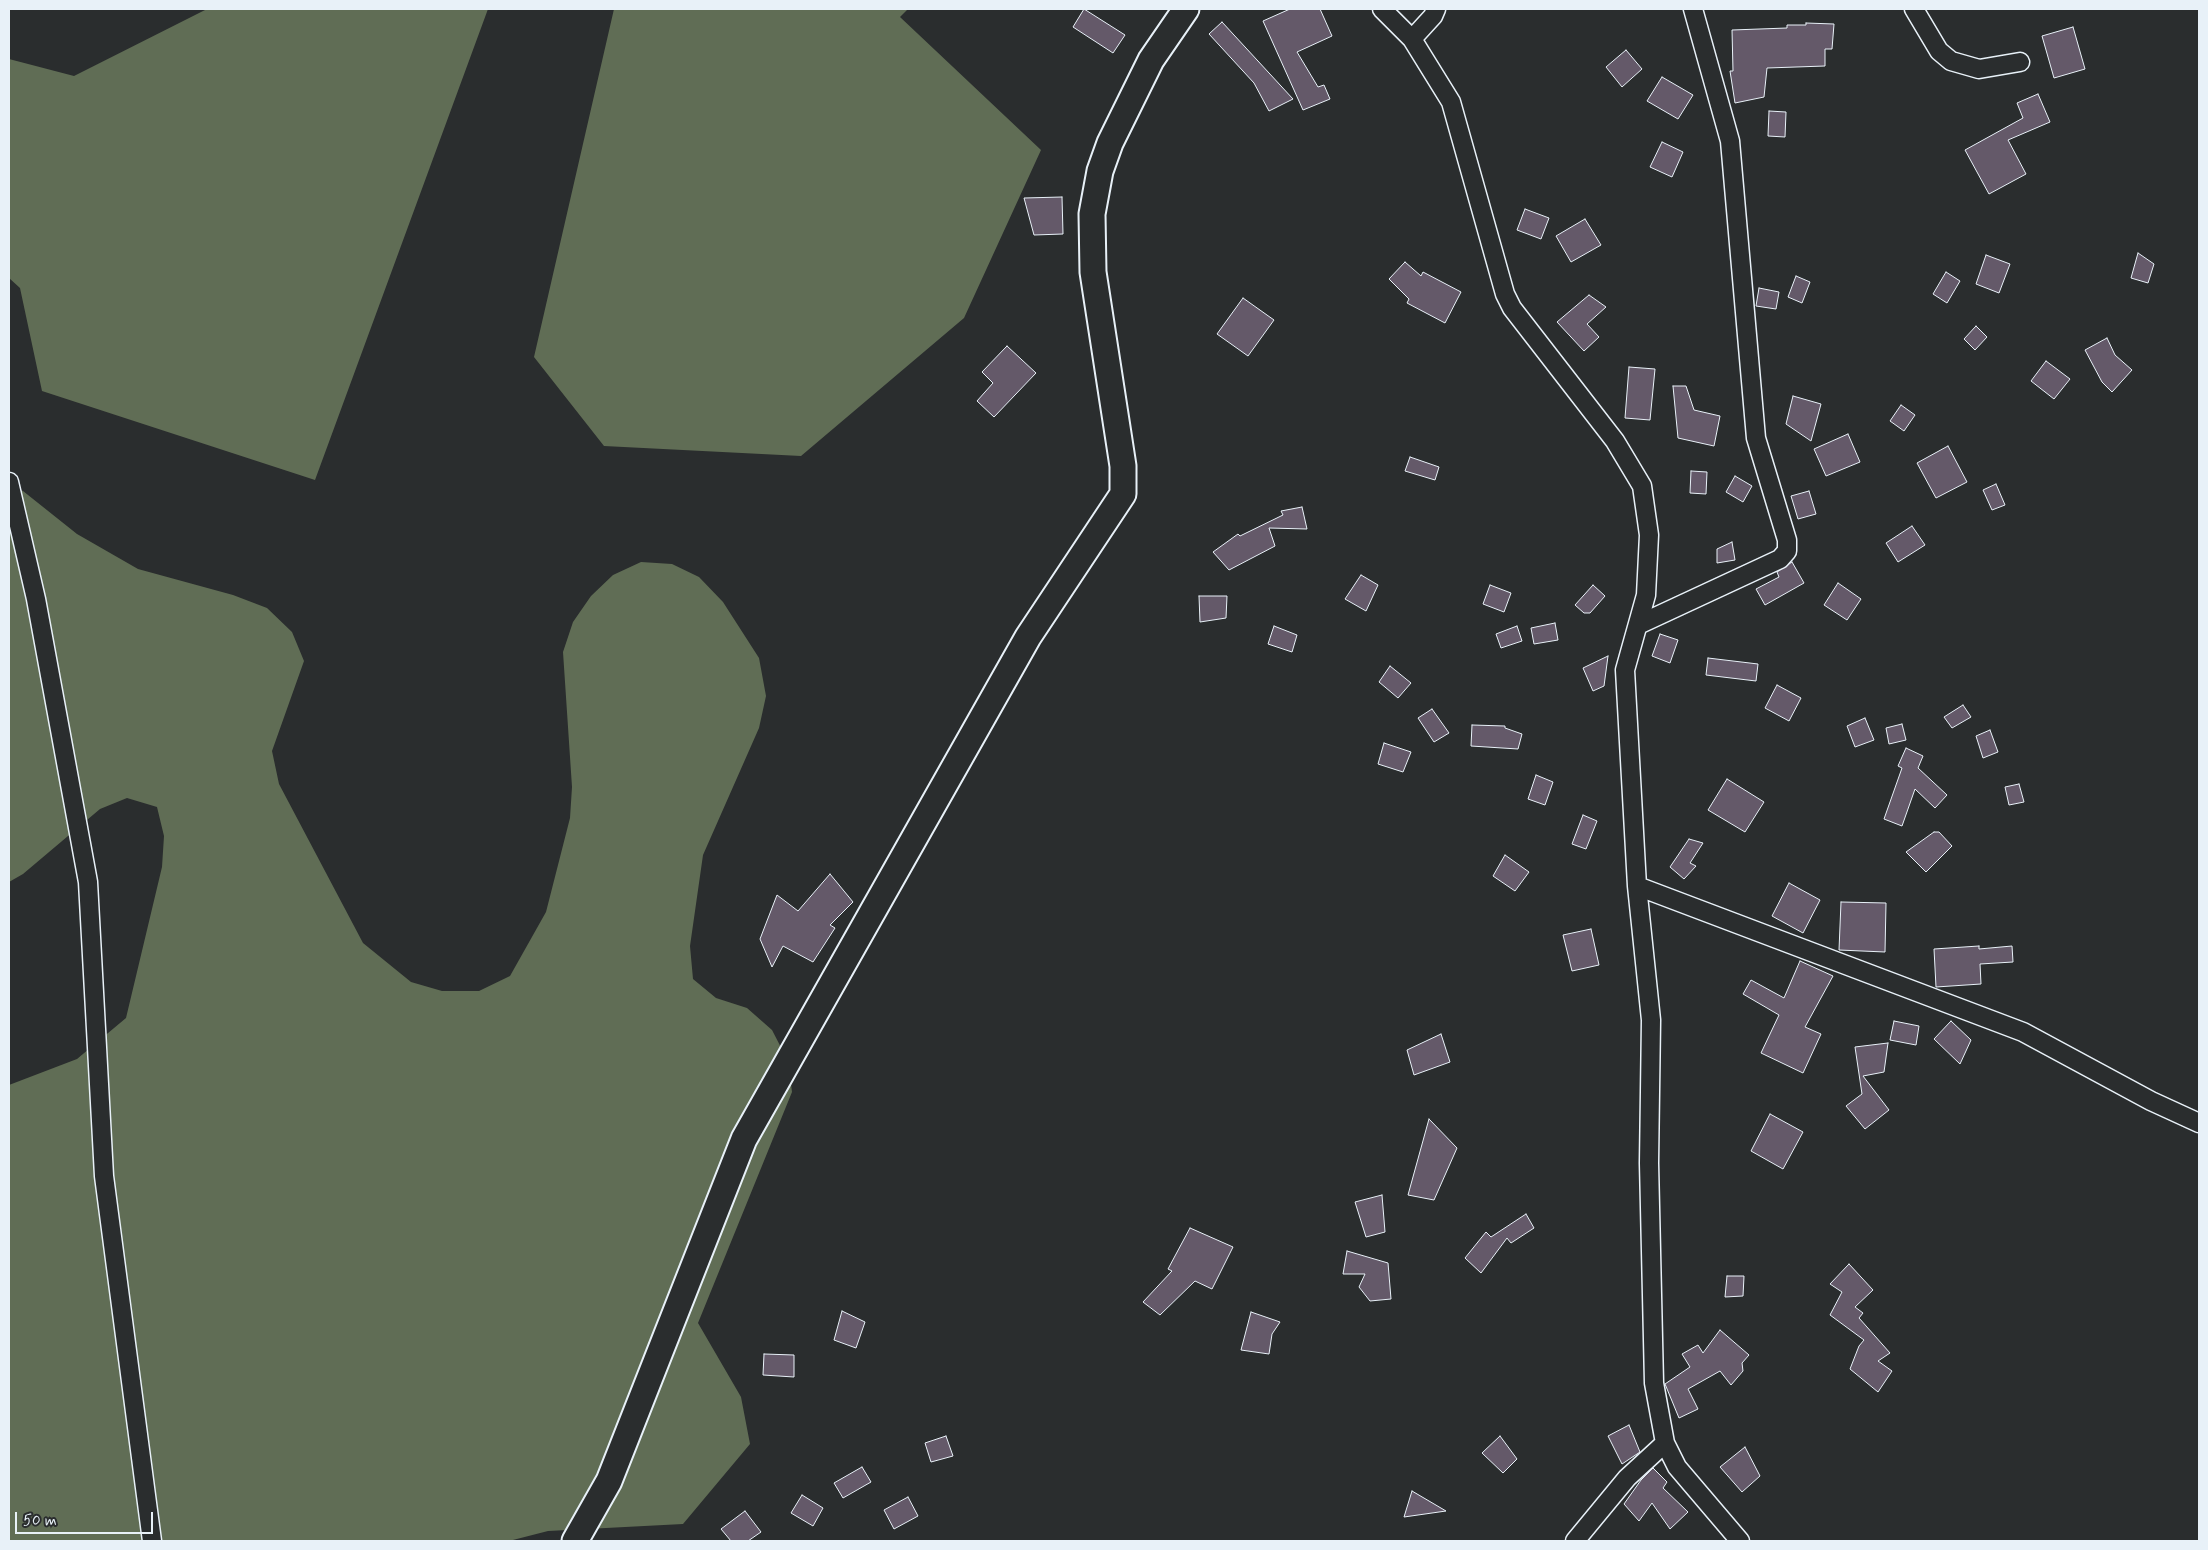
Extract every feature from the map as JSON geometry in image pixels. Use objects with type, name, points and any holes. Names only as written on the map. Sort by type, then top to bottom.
[{"type":"main road","points":[[575,1541],[609,1481],[744,1139],[1028,637],[1123,494],[1123,466],[1094,272],[1092,214],[1100,171],[1110,143],[1151,60],[1186,9]]},
{"type":"street","points":[[1382,9],[1412,39],[1451,102],[1505,294],[1512,308],[1615,441],[1642,486],[1649,534],[1646,594],[1625,670],[1637,886],[1651,1020],[1649,1163],[1654,1383],[1665,1443],[1677,1467],[1740,1541]]},
{"type":"street","points":[[1412,39],[1433,16],[1436,9]]},
{"type":"street","points":[[1638,625],[1780,559],[1787,551],[1787,540],[1756,438],[1730,141],[1694,9]]},
{"type":"street","points":[[1914,9],[1939,51],[1951,61],[1979,69],[2020,62]]},
{"type":"street","points":[[9,482],[36,599],[88,882],[104,1176],[152,1541]]},
{"type":"street","points":[[1637,886],[2023,1032],[2151,1101],[2199,1123]]},
{"type":"street","points":[[1575,1541],[1627,1478],[1665,1443]]},
{"type":"green space","points":[[207,9],[488,9],[315,480],[42,391],[20,288],[9,278],[9,59],[74,76]]},
{"type":"green space","points":[[614,9],[908,9],[900,17],[1041,150],[964,318],[801,456],[604,446],[534,357]]},
{"type":"green space","points":[[9,486],[23,491],[77,534],[138,569],[233,595],[267,608],[292,632],[304,661],[272,751],[279,784],[363,943],[411,982],[442,991],[479,991],[510,976],[546,912],[570,818],[572,787],[563,652],[573,622],[591,596],[613,575],[641,562],[672,564],[699,577],[723,602],[759,658],[766,696],[759,728],[703,855],[690,946],[693,979],[716,998],[747,1008],[772,1030],[788,1061],[792,1092],[698,1323],[741,1397],[750,1444],[683,1524],[548,1531],[509,1541],[9,1541],[9,1085],[77,1059],[126,1018],[162,867],[164,836],[157,807],[127,798],[100,809],[23,874],[9,882]]},
{"type":"building","points":[[1084,9],[1125,35],[1113,53],[1073,27]]},
{"type":"building","points":[[1290,9],[1320,9],[1332,36],[1297,52],[1318,87],[1324,85],[1330,99],[1303,110],[1263,21]]},
{"type":"building","points":[[1222,22],[1293,99],[1269,111],[1254,83],[1209,34]]},
{"type":"building","points":[[1806,23],[1834,24],[1832,49],[1825,49],[1825,66],[1767,68],[1764,97],[1735,103],[1730,71],[1733,71],[1732,30],[1787,28],[1787,25],[1806,25]]},
{"type":"building","points":[[2073,27],[2085,69],[2054,78],[2042,36]]},
{"type":"building","points":[[1626,50],[1642,69],[1622,87],[1606,67]]},
{"type":"building","points":[[1662,77],[1693,95],[1678,119],[1647,101]]},
{"type":"building","points":[[2038,94],[2050,122],[2008,140],[2026,174],[1989,194],[1965,150],[2023,118],[2017,103]]},
{"type":"building","points":[[1769,111],[1786,112],[1785,137],[1768,136]]},
{"type":"building","points":[[1662,142],[1683,152],[1672,177],[1650,167]]},
{"type":"building","points":[[1062,197],[1063,234],[1034,235],[1024,198]]},
{"type":"building","points":[[1525,209],[1549,218],[1541,239],[1517,230]]},
{"type":"building","points":[[1585,219],[1601,245],[1571,262],[1556,236]]},
{"type":"building","points":[[2138,253],[2154,264],[2148,283],[2131,278]]},
{"type":"building","points":[[1986,255],[2010,264],[1999,293],[1976,284]]},
{"type":"building","points":[[1405,262],[1421,276],[1423,272],[1461,292],[1445,323],[1407,303],[1409,299],[1389,279]]},
{"type":"building","points":[[1946,272],[1960,281],[1947,303],[1933,294]]},
{"type":"building","points":[[1796,276],[1810,282],[1802,303],[1788,297]]},
{"type":"building","points":[[1759,288],[1779,292],[1776,309],[1756,306]]},
{"type":"building","points":[[1589,295],[1606,307],[1587,324],[1599,337],[1584,351],[1557,322]]},
{"type":"building","points":[[1243,298],[1274,320],[1248,356],[1217,334]]},
{"type":"building","points":[[1976,326],[1987,337],[1975,350],[1964,339]]},
{"type":"building","points":[[2107,338],[2115,355],[2132,370],[2112,392],[2102,382],[2085,350]]},
{"type":"building","points":[[1007,346],[1036,373],[994,417],[977,401],[993,383],[982,372]]},
{"type":"building","points":[[2046,361],[2070,379],[2054,399],[2031,381]]},
{"type":"building","points":[[1629,367],[1655,369],[1650,420],[1625,418]]},
{"type":"building","points":[[1673,386],[1686,386],[1694,410],[1720,416],[1714,446],[1678,438]]},
{"type":"building","points":[[1793,396],[1821,404],[1811,441],[1786,424]]},
{"type":"building","points":[[1901,405],[1915,415],[1904,431],[1890,421]]},
{"type":"building","points":[[1848,434],[1860,462],[1826,476],[1814,449]]},
{"type":"building","points":[[1948,446],[1967,482],[1936,498],[1917,463]]},
{"type":"building","points":[[1410,457],[1439,467],[1435,480],[1405,471]]},
{"type":"building","points":[[1691,471],[1707,472],[1706,494],[1690,493]]},
{"type":"building","points":[[1735,476],[1752,486],[1743,502],[1726,492]]},
{"type":"building","points":[[1996,484],[2005,505],[1992,510],[1983,490]]},
{"type":"building","points":[[1809,491],[1816,514],[1798,519],[1791,496]]},
{"type":"building","points":[[1302,507],[1307,529],[1269,528],[1275,546],[1229,570],[1213,552],[1238,534],[1240,536],[1283,515],[1281,511]]},
{"type":"building","points":[[1912,526],[1925,545],[1898,562],[1886,543]]},
{"type":"building","points":[[1732,542],[1735,560],[1717,563],[1717,549]]},
{"type":"building","points":[[1792,562],[1804,583],[1765,605],[1756,589],[1779,577],[1777,572]]},
{"type":"building","points":[[1361,575],[1378,585],[1366,611],[1345,599]]},
{"type":"building","points":[[1838,583],[1861,599],[1847,620],[1824,605]]},
{"type":"building","points":[[1490,585],[1511,593],[1504,612],[1483,604]]},
{"type":"building","points":[[1593,585],[1605,596],[1590,613],[1584,613],[1575,605]]},
{"type":"building","points":[[1199,596],[1227,596],[1226,618],[1200,622]]},
{"type":"building","points":[[1555,623],[1558,640],[1534,644],[1531,628]]},
{"type":"building","points":[[1274,626],[1297,635],[1292,652],[1268,644]]},
{"type":"building","points":[[1517,626],[1522,641],[1501,648],[1496,634]]},
{"type":"building","points":[[1660,634],[1678,640],[1670,663],[1652,656]]},
{"type":"building","points":[[1608,656],[1604,686],[1593,691],[1583,668]]},
{"type":"building","points":[[1708,658],[1758,664],[1756,681],[1706,675]]},
{"type":"building","points":[[1390,666],[1411,683],[1398,698],[1379,682]]},
{"type":"building","points":[[1777,685],[1801,698],[1789,721],[1765,708]]},
{"type":"building","points":[[1963,705],[1971,717],[1952,728],[1944,717]]},
{"type":"building","points":[[1432,709],[1449,733],[1434,742],[1418,718]]},
{"type":"building","points":[[1865,718],[1874,740],[1855,747],[1847,726]]},
{"type":"building","points":[[1902,724],[1906,740],[1889,744],[1886,728]]},
{"type":"building","points":[[1472,725],[1505,726],[1505,728],[1522,734],[1518,749],[1471,746]]},
{"type":"building","points":[[1990,730],[1998,752],[1983,758],[1976,736]]},
{"type":"building","points":[[1384,743],[1411,752],[1403,772],[1378,764]]},
{"type":"building","points":[[1906,748],[1923,756],[1918,768],[1947,795],[1935,808],[1915,789],[1902,826],[1884,819],[1902,768],[1898,766]]},
{"type":"building","points":[[1536,775],[1553,782],[1545,805],[1528,799]]},
{"type":"building","points":[[1727,779],[1764,802],[1745,832],[1708,810]]},
{"type":"building","points":[[2019,784],[2024,802],[2009,805],[2005,787]]},
{"type":"building","points":[[1583,815],[1597,821],[1586,849],[1572,844]]},
{"type":"building","points":[[1934,832],[1939,832],[1952,846],[1926,872],[1906,852]]},
{"type":"building","points":[[1689,839],[1703,843],[1690,863],[1696,866],[1684,879],[1670,867]]},
{"type":"building","points":[[1505,855],[1529,872],[1515,891],[1493,876]]},
{"type":"building","points":[[830,874],[853,902],[830,925],[835,928],[813,962],[783,946],[772,967],[760,939],[777,895],[798,911]]},
{"type":"building","points":[[1789,883],[1820,900],[1803,933],[1772,916]]},
{"type":"building","points":[[1841,902],[1886,903],[1885,952],[1839,950]]},
{"type":"building","points":[[1591,929],[1599,965],[1572,971],[1563,935]]},
{"type":"building","points":[[1979,946],[1979,949],[2012,946],[2013,962],[1980,964],[1981,984],[1936,987],[1934,949]]},
{"type":"building","points":[[1800,961],[1833,976],[1805,1027],[1821,1034],[1803,1073],[1761,1053],[1779,1015],[1743,994],[1751,980],[1784,998]]},
{"type":"building","points":[[1894,1021],[1919,1026],[1916,1045],[1890,1040]]},
{"type":"building","points":[[1951,1021],[1971,1040],[1960,1064],[1934,1039]]},
{"type":"building","points":[[1441,1034],[1450,1062],[1414,1075],[1407,1050]]},
{"type":"building","points":[[1888,1043],[1884,1072],[1863,1076],[1889,1110],[1865,1129],[1846,1106],[1862,1094],[1855,1047]]},
{"type":"building","points":[[1770,1114],[1803,1132],[1783,1169],[1751,1151]]},
{"type":"building","points":[[1429,1119],[1457,1148],[1434,1200],[1408,1195]]},
{"type":"building","points":[[1382,1195],[1385,1232],[1366,1237],[1355,1202]]},
{"type":"building","points":[[1526,1214],[1534,1228],[1511,1243],[1507,1238],[1481,1273],[1465,1258],[1486,1232],[1491,1237]]},
{"type":"building","points":[[1190,1228],[1233,1247],[1212,1289],[1195,1281],[1160,1315],[1143,1302],[1172,1271],[1168,1269]]},
{"type":"building","points":[[1347,1251],[1388,1263],[1391,1299],[1370,1301],[1359,1287],[1365,1274],[1343,1274]]},
{"type":"building","points":[[1849,1264],[1873,1290],[1855,1307],[1863,1313],[1859,1318],[1890,1353],[1878,1361],[1892,1371],[1878,1392],[1850,1369],[1859,1346],[1864,1340],[1830,1315],[1842,1292],[1830,1284]]},
{"type":"building","points":[[1727,1276],[1744,1276],[1743,1296],[1725,1297]]},
{"type":"building","points":[[842,1311],[865,1322],[856,1348],[834,1340]]},
{"type":"building","points":[[1251,1312],[1280,1322],[1272,1334],[1269,1354],[1241,1350]]},
{"type":"building","points":[[1720,1330],[1749,1355],[1742,1363],[1743,1371],[1731,1385],[1720,1371],[1688,1389],[1698,1409],[1679,1418],[1665,1384],[1690,1367],[1682,1354],[1698,1345],[1703,1353]]},
{"type":"building","points":[[764,1354],[794,1355],[794,1377],[763,1375]]},
{"type":"building","points":[[1629,1425],[1640,1452],[1622,1464],[1608,1436]]},
{"type":"building","points":[[946,1436],[953,1456],[931,1462],[925,1443]]},
{"type":"building","points":[[1500,1436],[1517,1459],[1503,1473],[1482,1453]]},
{"type":"building","points":[[1745,1447],[1760,1476],[1742,1492],[1720,1467]]},
{"type":"building","points":[[862,1467],[871,1482],[843,1498],[834,1483]]},
{"type":"building","points":[[1653,1468],[1667,1482],[1663,1488],[1688,1512],[1670,1529],[1652,1503],[1639,1521],[1624,1504],[1641,1480]]},
{"type":"building","points":[[1412,1491],[1446,1511],[1404,1517]]},
{"type":"building","points":[[802,1495],[823,1508],[813,1526],[791,1513]]},
{"type":"building","points":[[908,1497],[918,1516],[894,1529],[884,1510]]},
{"type":"building","points":[[745,1511],[761,1532],[748,1541],[731,1541],[721,1529]]}]
